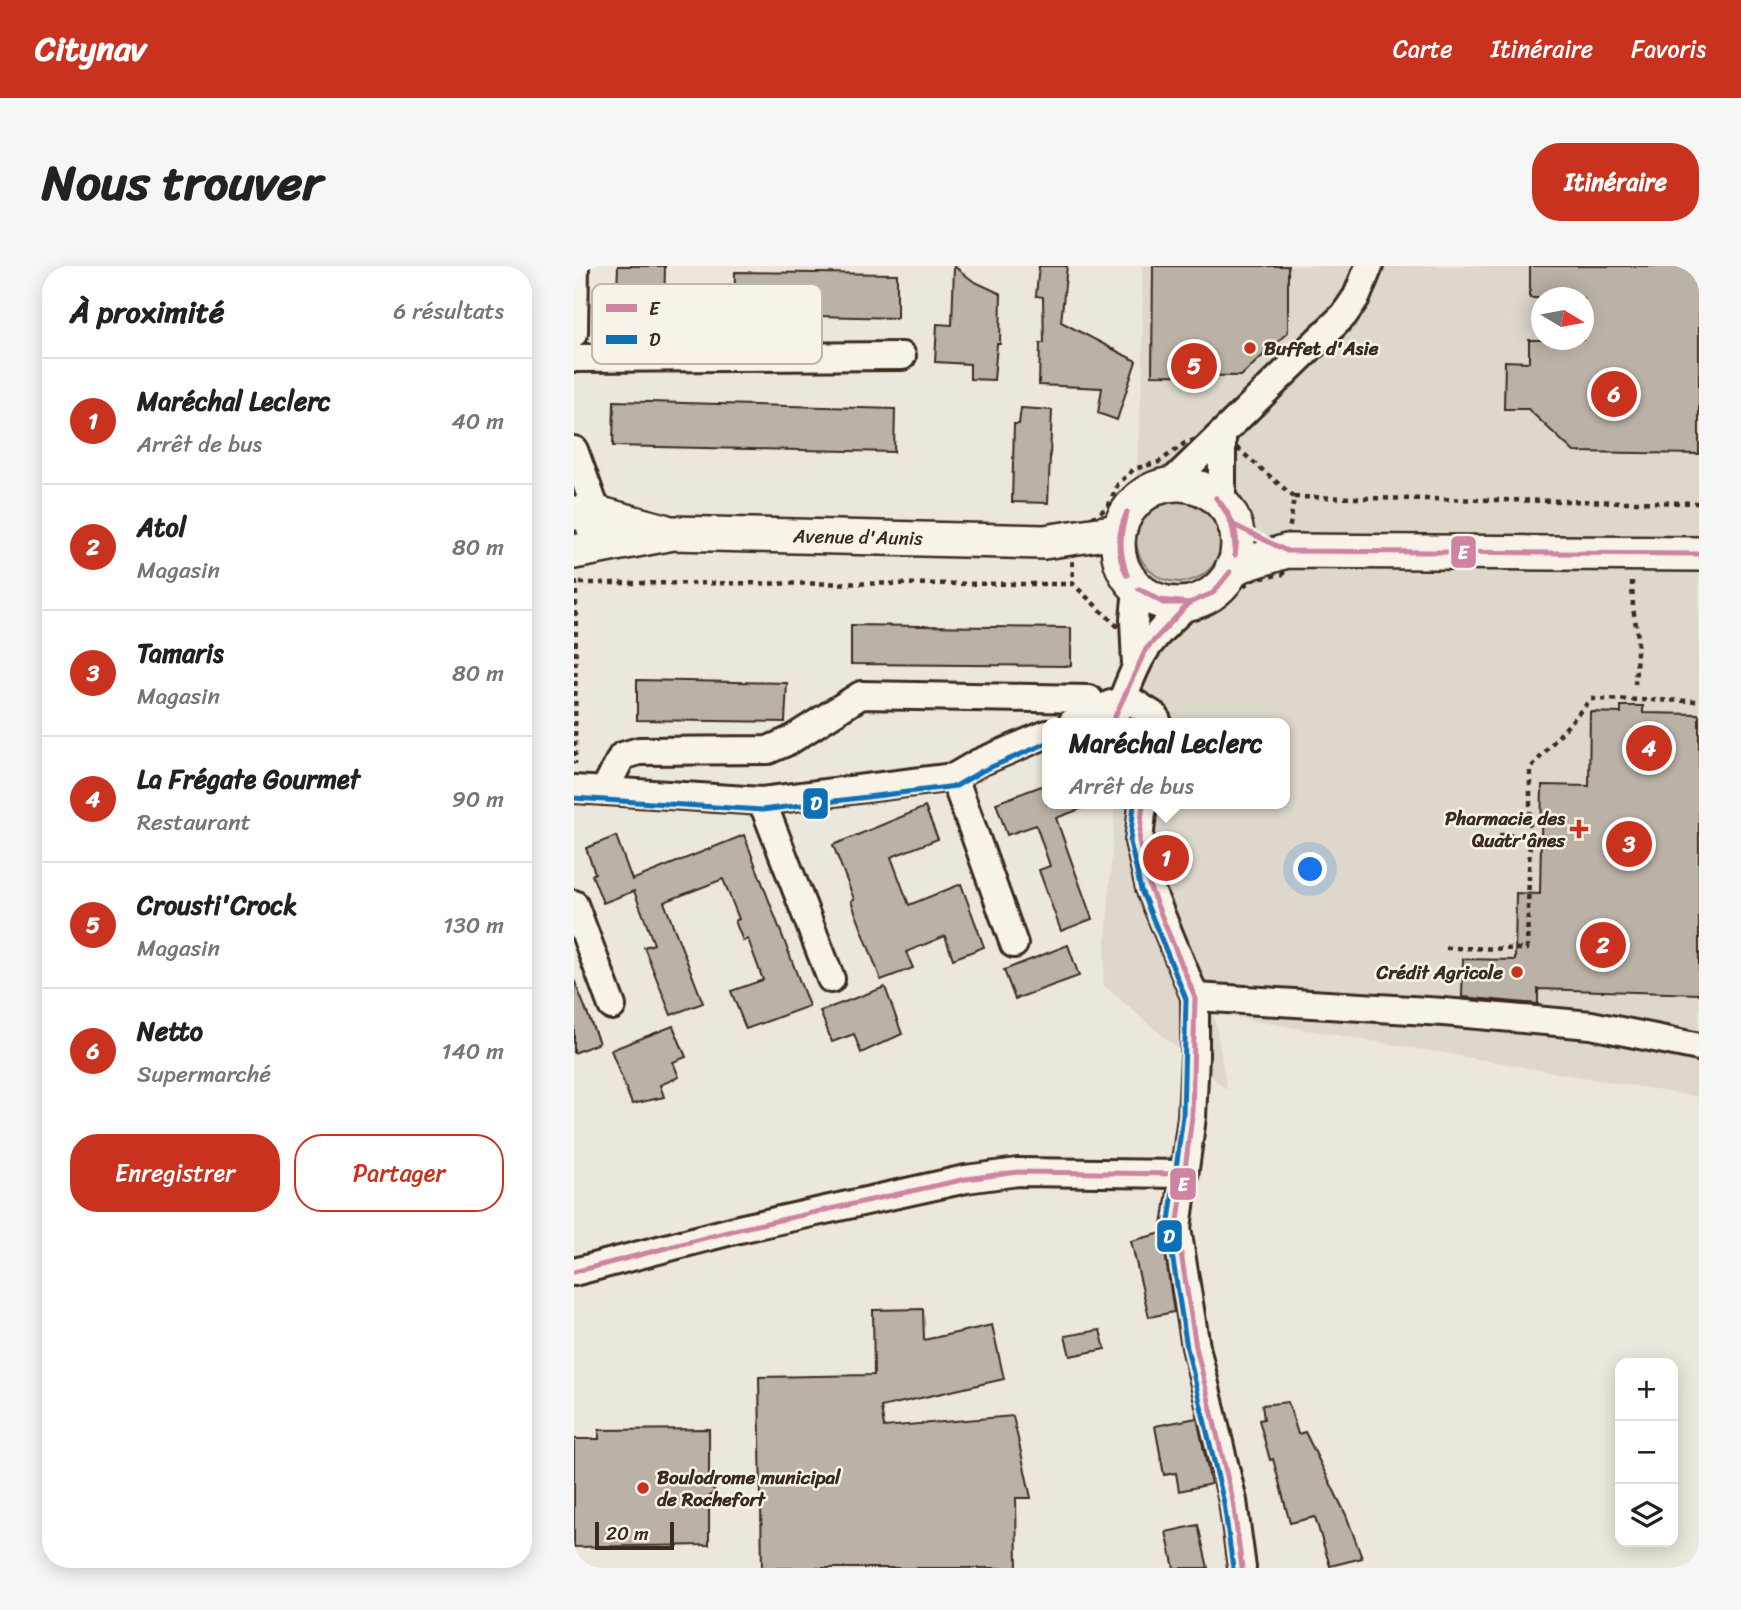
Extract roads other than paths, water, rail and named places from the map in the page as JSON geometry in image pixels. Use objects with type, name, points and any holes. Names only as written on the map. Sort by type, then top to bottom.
[{"type":"main road","points":[[1228,514],[1237,554],[1233,568],[1215,591],[1189,603],[1161,602],[1130,579],[1119,557],[1119,531],[1124,517],[1132,505],[1149,492],[1169,485],[1192,486],[1213,496],[1228,514],[1287,551]]},
{"type":"main road","name":"Avenue d'Aunis","points":[[585,513],[673,533],[1066,554],[1130,579]]},
{"type":"main road","name":"Avenue d'Aunis","points":[[1066,554],[1119,531]]},
{"type":"main road","name":"Avenue d'Aunis","points":[[577,562],[673,533]]},
{"type":"main road","points":[[1233,568],[1287,551],[1699,554]]},
{"type":"street","points":[[574,333],[575,266]]},
{"type":"street","points":[[1169,485],[1344,315],[1357,296],[1369,266]]},
{"type":"street","points":[[822,356],[902,356]]},
{"type":"street","points":[[574,358],[592,358]]},
{"type":"street","points":[[1222,435],[1228,514]]},
{"type":"street","points":[[574,450],[585,513],[577,562]]},
{"type":"street","points":[[1130,579],[1140,651]]},
{"type":"street","points":[[604,791],[622,756],[639,751],[768,750],[789,741],[861,695],[1089,699],[1105,717],[1125,697],[1140,651],[1189,603]]},
{"type":"street","points":[[1125,697],[1155,718]]},
{"type":"street","points":[[574,789],[762,801],[954,777],[978,763],[1042,736]]},
{"type":"street","points":[[954,777],[1014,944]]},
{"type":"street","points":[[762,801],[831,979]]},
{"type":"street","points":[[1142,809],[1139,841],[1150,888],[1195,998],[1194,1082],[1177,1228],[1196,1347],[1233,1500],[1242,1568]]},
{"type":"street","points":[[574,904],[612,1006]]},
{"type":"street","points":[[1195,998],[1444,1012],[1591,1026],[1699,1047]]},
{"type":"street","points":[[574,1272],[739,1229],[966,1179],[1018,1172],[1183,1174]]},
{"type":"place","name":"Buffet d'Asie","points":[[1250,348]]},
{"type":"place","name":"Crousti'Crock","points":[[1194,366]]},
{"type":"place","name":"Netto","points":[[1614,394]]},
{"type":"place","name":"La Frégate Gourmet","points":[[1649,748]]},
{"type":"place","name":"Pharmacie des Quatr'ânes","points":[[1579,829]]},
{"type":"place","name":"Tamaris","points":[[1629,844]]},
{"type":"place","name":"Maréchal Leclerc","points":[[1166,858]]},
{"type":"place","name":"Atol","points":[[1603,945]]},
{"type":"place","name":"Crédit Agricole","points":[[1517,972]]},
{"type":"place","name":"Boulodrome municipal de Rochefort","points":[[643,1488]]}]
